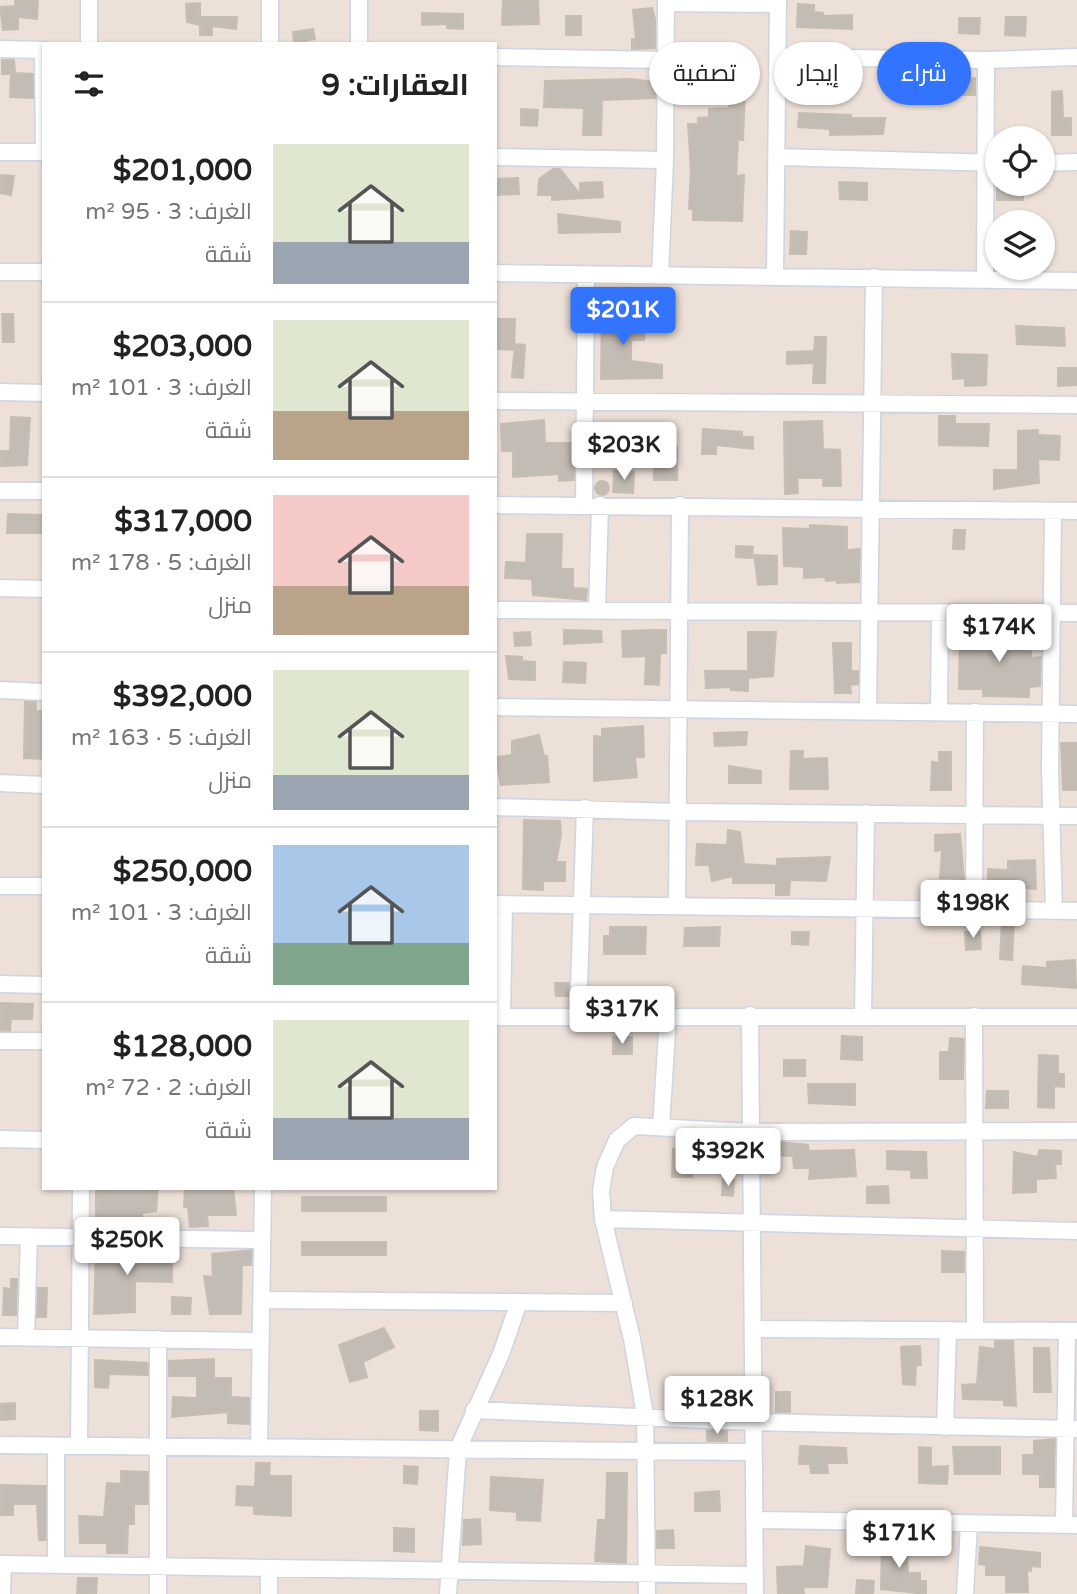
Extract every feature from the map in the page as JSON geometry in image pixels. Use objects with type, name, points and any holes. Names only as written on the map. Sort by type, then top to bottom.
[{"type":"street","points":[[89,0],[89,42]]},
{"type":"street","points":[[270,0],[270,42]]},
{"type":"street","points":[[359,0],[359,42]]},
{"type":"street","points":[[666,42],[666,2],[778,2],[778,42]]},
{"type":"street","points":[[0,50],[42,50]]},
{"type":"street","points":[[497,57],[649,60]]},
{"type":"street","points":[[863,58],[986,60],[1077,57]]},
{"type":"street","points":[[986,60],[990,126]]},
{"type":"street","points":[[660,276],[666,105]]},
{"type":"street","points":[[775,275],[778,105]]},
{"type":"street","points":[[0,152],[42,152]]},
{"type":"street","points":[[497,157],[665,160]]},
{"type":"street","points":[[777,157],[985,163]]},
{"type":"street","points":[[1055,163],[1077,162]]},
{"type":"street","points":[[0,272],[42,272]]},
{"type":"street","points":[[497,274],[985,278]]},
{"type":"street","points":[[586,275],[585,404],[597,611]]},
{"type":"street","points":[[868,710],[874,277]]},
{"type":"street","points":[[1046,280],[1077,281]]},
{"type":"street","points":[[0,392],[42,393]]},
{"type":"street","points":[[497,401],[585,404],[1077,405]]},
{"type":"street","points":[[0,491],[42,492]]},
{"type":"street","points":[[497,505],[1077,511]]},
{"type":"street","points":[[677,906],[680,505]]},
{"type":"street","points":[[1053,511],[1051,714],[1054,911]]},
{"type":"street","points":[[0,588],[42,589]]},
{"type":"street","points":[[497,610],[1077,613]]},
{"type":"street","points":[[939,712],[940,612]]},
{"type":"street","points":[[0,690],[42,692]]},
{"type":"street","points":[[497,707],[1077,714]]},
{"type":"street","points":[[974,910],[975,712]]},
{"type":"street","points":[[0,783],[42,785]]},
{"type":"street","points":[[497,807],[678,812],[1077,816]]},
{"type":"street","points":[[578,1017],[585,808]]},
{"type":"street","points":[[863,1016],[866,813]]},
{"type":"street","points":[[0,886],[42,886]]},
{"type":"street","points":[[1077,911],[500,904],[498,1017],[1077,1017]]},
{"type":"street","points":[[0,984],[42,985]]},
{"type":"street","points":[[750,1015],[755,1594]]},
{"type":"street","points":[[662,1127],[668,1016]]},
{"type":"street","points":[[974,1016],[975,1329]]},
{"type":"street","points":[[0,1041],[42,1041]]},
{"type":"street","points":[[647,1594],[645,1416],[624,1303],[603,1219],[602,1180],[617,1140],[634,1126],[751,1132],[1077,1131]]},
{"type":"street","points":[[0,1139],[42,1140]]},
{"type":"street","points":[[79,1446],[81,1190]]},
{"type":"street","points":[[259,1448],[263,1190]]},
{"type":"street","points":[[603,1219],[1077,1231]]},
{"type":"street","points":[[0,1236],[262,1240]]},
{"type":"street","points":[[26,1337],[29,1236]]},
{"type":"street","points":[[262,1300],[624,1303]]},
{"type":"street","points":[[448,1594],[457,1449],[501,1354],[519,1302]]},
{"type":"street","points":[[754,1329],[1072,1331],[1070,1525],[754,1520]]},
{"type":"street","points":[[945,1427],[948,1330]]},
{"type":"street","points":[[0,1337],[261,1341]]},
{"type":"street","points":[[158,1339],[158,1594]]},
{"type":"street","points":[[474,1410],[753,1422],[1072,1429]]},
{"type":"street","points":[[0,1444],[754,1452]]},
{"type":"street","points":[[56,1446],[56,1564]]},
{"type":"street","points":[[965,1594],[969,1525]]},
{"type":"street","points":[[2,1594],[2,1564],[754,1575]]},
{"type":"street","points":[[269,1568],[269,1594]]},
{"type":"building","points":[[15,0],[38,0],[37,19],[18,17],[18,29],[3,30],[0,7],[15,6]]},
{"type":"building","points":[[503,0],[538,0],[539,24],[502,25]]},
{"type":"building","points":[[200,3],[200,17],[237,17],[236,29],[212,26],[212,35],[200,35],[200,25],[187,22],[186,4]]},
{"type":"building","points":[[798,4],[814,5],[814,12],[823,13],[823,16],[852,15],[852,29],[797,27]]},
{"type":"building","points":[[652,8],[655,42],[649,42],[649,48],[632,49],[632,39],[636,39],[633,10]]},
{"type":"building","points":[[422,13],[463,14],[463,29],[447,28],[447,24],[422,25]]},
{"type":"building","points":[[566,16],[581,16],[581,35],[566,35]]},
{"type":"building","points":[[1006,17],[1026,17],[1025,36],[1005,35]]},
{"type":"building","points":[[959,18],[980,18],[979,34],[959,33]]},
{"type":"building","points":[[313,29],[315,39],[294,42],[293,32]]},
{"type":"building","points":[[2,60],[14,60],[15,73],[33,74],[33,98],[10,97],[11,74],[2,74]]},
{"type":"building","points":[[971,78],[975,78],[975,95],[971,95]]},
{"type":"building","points":[[631,79],[649,81],[649,98],[602,100],[601,135],[583,135],[584,108],[544,107],[545,81]]},
{"type":"building","points":[[1062,91],[1063,118],[1071,118],[1071,135],[1055,135],[1055,126],[1052,126],[1052,92]]},
{"type":"building","points":[[729,105],[744,105],[743,140],[738,140],[736,176],[744,175],[742,221],[693,220],[693,209],[689,209],[691,170],[688,124],[698,124],[698,118],[709,117],[709,109],[729,108]]},
{"type":"building","points":[[521,109],[538,110],[537,126],[521,125]]},
{"type":"building","points":[[799,113],[885,118],[883,134],[830,135],[830,129],[798,127]]},
{"type":"building","points":[[553,169],[560,169],[580,194],[580,183],[602,182],[603,197],[552,200],[552,195],[538,195],[539,179]]},
{"type":"building","points":[[0,175],[14,176],[11,195],[0,193]]},
{"type":"building","points":[[518,178],[519,194],[497,195],[497,179]]},
{"type":"building","points":[[839,182],[867,183],[867,200],[840,199]]},
{"type":"building","points":[[997,196],[1023,196],[1023,200],[997,200]]},
{"type":"building","points":[[558,214],[620,222],[620,232],[559,233]]},
{"type":"building","points":[[791,231],[807,232],[806,254],[790,254]]},
{"type":"building","points":[[602,308],[635,311],[634,321],[645,321],[644,340],[631,340],[631,361],[662,365],[662,378],[601,379]]},
{"type":"building","points":[[2,314],[13,314],[14,342],[3,342]]},
{"type":"building","points":[[497,319],[515,319],[514,350],[497,349]]},
{"type":"building","points":[[1016,326],[1064,328],[1065,346],[1017,344]]},
{"type":"building","points":[[815,337],[826,337],[825,383],[813,383],[814,363],[787,364],[787,352],[814,351]]},
{"type":"building","points":[[515,344],[525,345],[523,378],[512,377]]},
{"type":"building","points":[[952,354],[987,355],[986,385],[965,386],[965,378],[953,379]]},
{"type":"building","points":[[1058,368],[1077,368],[1077,385],[1058,386]]},
{"type":"building","points":[[939,416],[955,416],[955,424],[989,424],[988,446],[939,445]]},
{"type":"building","points":[[11,417],[30,418],[27,465],[0,466],[0,451],[10,451]]},
{"type":"building","points":[[544,420],[545,443],[573,443],[574,480],[559,481],[559,474],[513,477],[513,451],[502,451],[501,424]]},
{"type":"building","points":[[822,421],[823,449],[840,450],[841,486],[823,486],[823,478],[797,478],[798,493],[785,494],[784,422]]},
{"type":"building","points":[[703,429],[742,432],[742,437],[753,437],[753,449],[716,445],[716,454],[702,454]]},
{"type":"building","points":[[1038,430],[1038,435],[1060,436],[1059,460],[1038,459],[1039,483],[994,489],[994,470],[1018,470],[1018,431]]},
{"type":"building","points":[[661,446],[677,447],[677,480],[654,480],[654,464],[660,464]]},
{"type":"building","points":[[614,471],[634,472],[633,493],[613,492]]},
{"type":"building","points":[[599,481],[605,481],[609,488],[605,495],[599,495],[595,491],[595,485]]},
{"type":"building","points":[[8,514],[42,515],[42,533],[7,533]]},
{"type":"building","points":[[810,525],[847,527],[847,550],[860,549],[859,582],[837,583],[837,580],[826,581],[825,577],[804,578],[804,567],[784,566],[783,528],[810,529]]},
{"type":"building","points":[[954,530],[965,530],[964,549],[953,549]]},
{"type":"building","points":[[527,534],[562,534],[561,569],[573,569],[573,588],[587,589],[586,600],[533,595],[532,579],[505,578],[506,562],[526,563]]},
{"type":"building","points":[[736,546],[753,547],[752,558],[736,557]]},
{"type":"building","points":[[754,555],[777,556],[777,584],[758,585]]},
{"type":"building","points":[[1019,629],[1032,629],[1031,658],[1041,657],[1040,686],[1029,687],[1029,697],[983,696],[983,689],[959,689],[960,634],[1019,636]]},
{"type":"building","points":[[564,630],[601,631],[602,642],[564,644]]},
{"type":"building","points":[[666,630],[666,653],[660,653],[659,685],[645,684],[646,656],[623,657],[622,631]]},
{"type":"building","points":[[530,632],[531,645],[515,646],[514,633]]},
{"type":"building","points":[[748,632],[776,632],[773,676],[748,678],[748,691],[731,690],[731,687],[706,688],[705,671],[748,671]]},
{"type":"building","points":[[833,643],[851,643],[851,671],[858,671],[858,684],[850,685],[851,693],[835,693]]},
{"type":"building","points":[[506,656],[522,657],[522,661],[535,662],[535,680],[509,679]]},
{"type":"building","points":[[564,662],[586,663],[585,683],[563,682]]},
{"type":"building","points":[[25,702],[36,702],[36,711],[42,711],[42,759],[24,758]]},
{"type":"building","points":[[643,726],[644,757],[635,757],[637,777],[594,781],[594,736],[602,737],[602,729]]},
{"type":"building","points":[[747,732],[746,745],[715,746],[714,733]]},
{"type":"building","points":[[539,735],[544,756],[547,756],[549,782],[501,785],[497,757],[512,755],[512,741]]},
{"type":"building","points":[[1061,743],[1077,743],[1077,790],[1063,790]]},
{"type":"building","points":[[791,751],[803,751],[803,759],[827,758],[828,789],[790,789]]},
{"type":"building","points":[[939,752],[951,752],[951,790],[931,790],[932,762],[939,763]]},
{"type":"building","points":[[729,766],[761,771],[761,783],[729,783]]},
{"type":"building","points":[[524,820],[560,821],[561,835],[556,862],[565,862],[565,881],[543,881],[543,890],[523,889]]},
{"type":"building","points":[[728,830],[740,832],[744,864],[777,866],[777,859],[830,857],[826,881],[790,880],[789,895],[776,895],[776,883],[733,883],[733,876],[712,881],[709,865],[696,865],[697,844],[727,845]]},
{"type":"building","points":[[960,834],[964,879],[940,878],[942,850],[935,851],[935,835]]},
{"type":"building","points":[[1035,860],[1036,889],[988,886],[988,869],[1008,870],[1008,861]]},
{"type":"building","points":[[1002,921],[1014,921],[1012,960],[1000,959]]},
{"type":"building","points":[[610,927],[646,927],[645,954],[604,954],[604,936],[610,936]]},
{"type":"building","points":[[720,927],[719,946],[684,946],[685,928]]},
{"type":"building","points":[[980,931],[981,949],[966,950],[965,932]]},
{"type":"building","points":[[792,932],[809,932],[808,945],[792,944]]},
{"type":"building","points":[[1075,960],[1076,988],[1022,984],[1023,966],[1047,968],[1047,962]]},
{"type":"building","points":[[555,983],[569,983],[568,996],[556,996]]},
{"type":"building","points":[[0,1003],[33,1004],[32,1019],[11,1019],[10,1031],[0,1031]]},
{"type":"building","points":[[842,1036],[862,1037],[862,1060],[841,1059]]},
{"type":"building","points":[[613,1037],[632,1037],[632,1054],[613,1054]]},
{"type":"building","points":[[950,1038],[964,1039],[963,1079],[940,1079],[940,1052],[949,1052]]},
{"type":"building","points":[[1039,1055],[1058,1056],[1058,1074],[1064,1074],[1064,1087],[1054,1086],[1054,1108],[1038,1107]]},
{"type":"building","points":[[784,1060],[805,1060],[805,1076],[784,1076]]},
{"type":"building","points":[[808,1084],[855,1084],[855,1105],[809,1103]]},
{"type":"building","points":[[987,1091],[1008,1091],[1008,1108],[986,1108]]},
{"type":"building","points":[[779,1142],[808,1145],[809,1151],[854,1150],[856,1176],[809,1179],[810,1168],[794,1168],[793,1156],[768,1155],[768,1146],[779,1145]]},
{"type":"building","points":[[673,1149],[693,1150],[692,1177],[672,1177]]},
{"type":"building","points":[[1039,1150],[1061,1151],[1061,1164],[1055,1164],[1056,1178],[1036,1179],[1036,1192],[1013,1193],[1014,1152],[1038,1157]]},
{"type":"building","points":[[887,1151],[926,1152],[927,1178],[911,1178],[911,1170],[887,1169]]},
{"type":"building","points":[[723,1179],[734,1180],[733,1196],[722,1195]]},
{"type":"building","points":[[888,1186],[889,1203],[867,1203],[867,1187]]},
{"type":"building","points":[[96,1190],[158,1190],[156,1211],[142,1213],[142,1226],[96,1227]]},
{"type":"building","points":[[185,1190],[233,1190],[236,1215],[207,1215],[208,1226],[190,1227],[188,1207],[184,1207]]},
{"type":"building","points":[[302,1197],[386,1197],[386,1211],[302,1211]]},
{"type":"building","points":[[302,1242],[386,1242],[386,1255],[302,1255]]},
{"type":"building","points":[[122,1248],[172,1252],[172,1282],[135,1281],[135,1312],[94,1314],[96,1250],[122,1251]]},
{"type":"building","points":[[252,1250],[251,1265],[242,1265],[241,1314],[210,1314],[204,1276],[213,1277],[212,1254]]},
{"type":"building","points":[[942,1251],[964,1252],[964,1272],[942,1272]]},
{"type":"building","points":[[11,1279],[17,1279],[16,1315],[3,1315],[4,1288],[11,1289]]},
{"type":"building","points":[[38,1288],[47,1288],[46,1317],[37,1317]]},
{"type":"building","points":[[172,1297],[191,1298],[190,1314],[172,1314]]},
{"type":"building","points":[[384,1328],[394,1347],[363,1362],[367,1377],[350,1382],[339,1345]]},
{"type":"building","points":[[995,1341],[1013,1341],[1016,1406],[1004,1405],[1004,1400],[963,1399],[962,1385],[977,1384],[980,1347],[995,1349]]},
{"type":"building","points":[[920,1346],[921,1365],[916,1365],[915,1385],[903,1384],[901,1347]]},
{"type":"building","points":[[1034,1348],[1049,1348],[1051,1392],[1034,1392]]},
{"type":"building","points":[[214,1359],[214,1378],[231,1378],[231,1397],[249,1398],[249,1424],[228,1423],[228,1412],[172,1417],[173,1397],[197,1398],[197,1376],[169,1376],[169,1361]]},
{"type":"building","points":[[95,1360],[148,1363],[148,1375],[109,1374],[108,1388],[95,1387]]},
{"type":"building","points":[[776,1392],[790,1392],[790,1412],[776,1412]]},
{"type":"building","points":[[15,1403],[15,1419],[0,1420],[0,1404]]},
{"type":"building","points":[[420,1411],[438,1411],[438,1431],[420,1430]]},
{"type":"building","points":[[707,1431],[727,1431],[727,1441],[707,1441]]},
{"type":"building","points":[[1055,1439],[1054,1487],[1040,1487],[1040,1474],[1023,1474],[1023,1455],[1034,1455],[1034,1441]]},
{"type":"building","points":[[800,1446],[846,1448],[847,1463],[827,1463],[828,1473],[811,1473],[810,1464],[799,1464]]},
{"type":"building","points":[[919,1447],[931,1448],[931,1467],[948,1466],[947,1484],[919,1483]]},
{"type":"building","points":[[953,1447],[1000,1447],[1000,1474],[955,1474]]},
{"type":"building","points":[[256,1463],[270,1463],[269,1476],[291,1476],[291,1516],[254,1514],[254,1506],[236,1505],[237,1486],[255,1487]]},
{"type":"building","points":[[404,1466],[418,1467],[417,1484],[404,1483]]},
{"type":"building","points":[[121,1471],[148,1472],[148,1504],[134,1504],[134,1524],[128,1524],[127,1553],[107,1553],[107,1543],[80,1543],[79,1516],[104,1517],[107,1483],[121,1484]]},
{"type":"building","points":[[607,1473],[627,1473],[626,1563],[595,1561],[598,1520],[606,1520]]},
{"type":"building","points":[[491,1477],[543,1480],[540,1521],[517,1520],[517,1512],[490,1510]]},
{"type":"building","points":[[0,1485],[46,1486],[46,1540],[39,1540],[37,1504],[13,1504],[13,1515],[0,1515]]},
{"type":"building","points":[[719,1491],[720,1511],[695,1511],[695,1493]]},
{"type":"building","points":[[480,1519],[481,1544],[463,1545],[464,1520]]},
{"type":"building","points":[[394,1528],[414,1529],[414,1552],[394,1551]]},
{"type":"building","points":[[673,1530],[674,1548],[657,1548],[657,1531]]},
{"type":"building","points":[[882,1542],[906,1543],[908,1573],[920,1573],[920,1581],[926,1581],[926,1594],[881,1589]]},
{"type":"building","points":[[806,1546],[830,1549],[827,1587],[803,1587],[804,1594],[778,1594],[777,1567],[804,1566]]},
{"type":"building","points":[[980,1547],[1040,1553],[1040,1567],[1031,1566],[1031,1571],[1027,1570],[1028,1592],[1006,1592],[1006,1575],[986,1575],[986,1565],[979,1564]]},
{"type":"building","points":[[78,1578],[97,1578],[96,1594],[77,1594]]},
{"type":"building","points":[[857,1580],[874,1581],[873,1594],[856,1594]]}]
